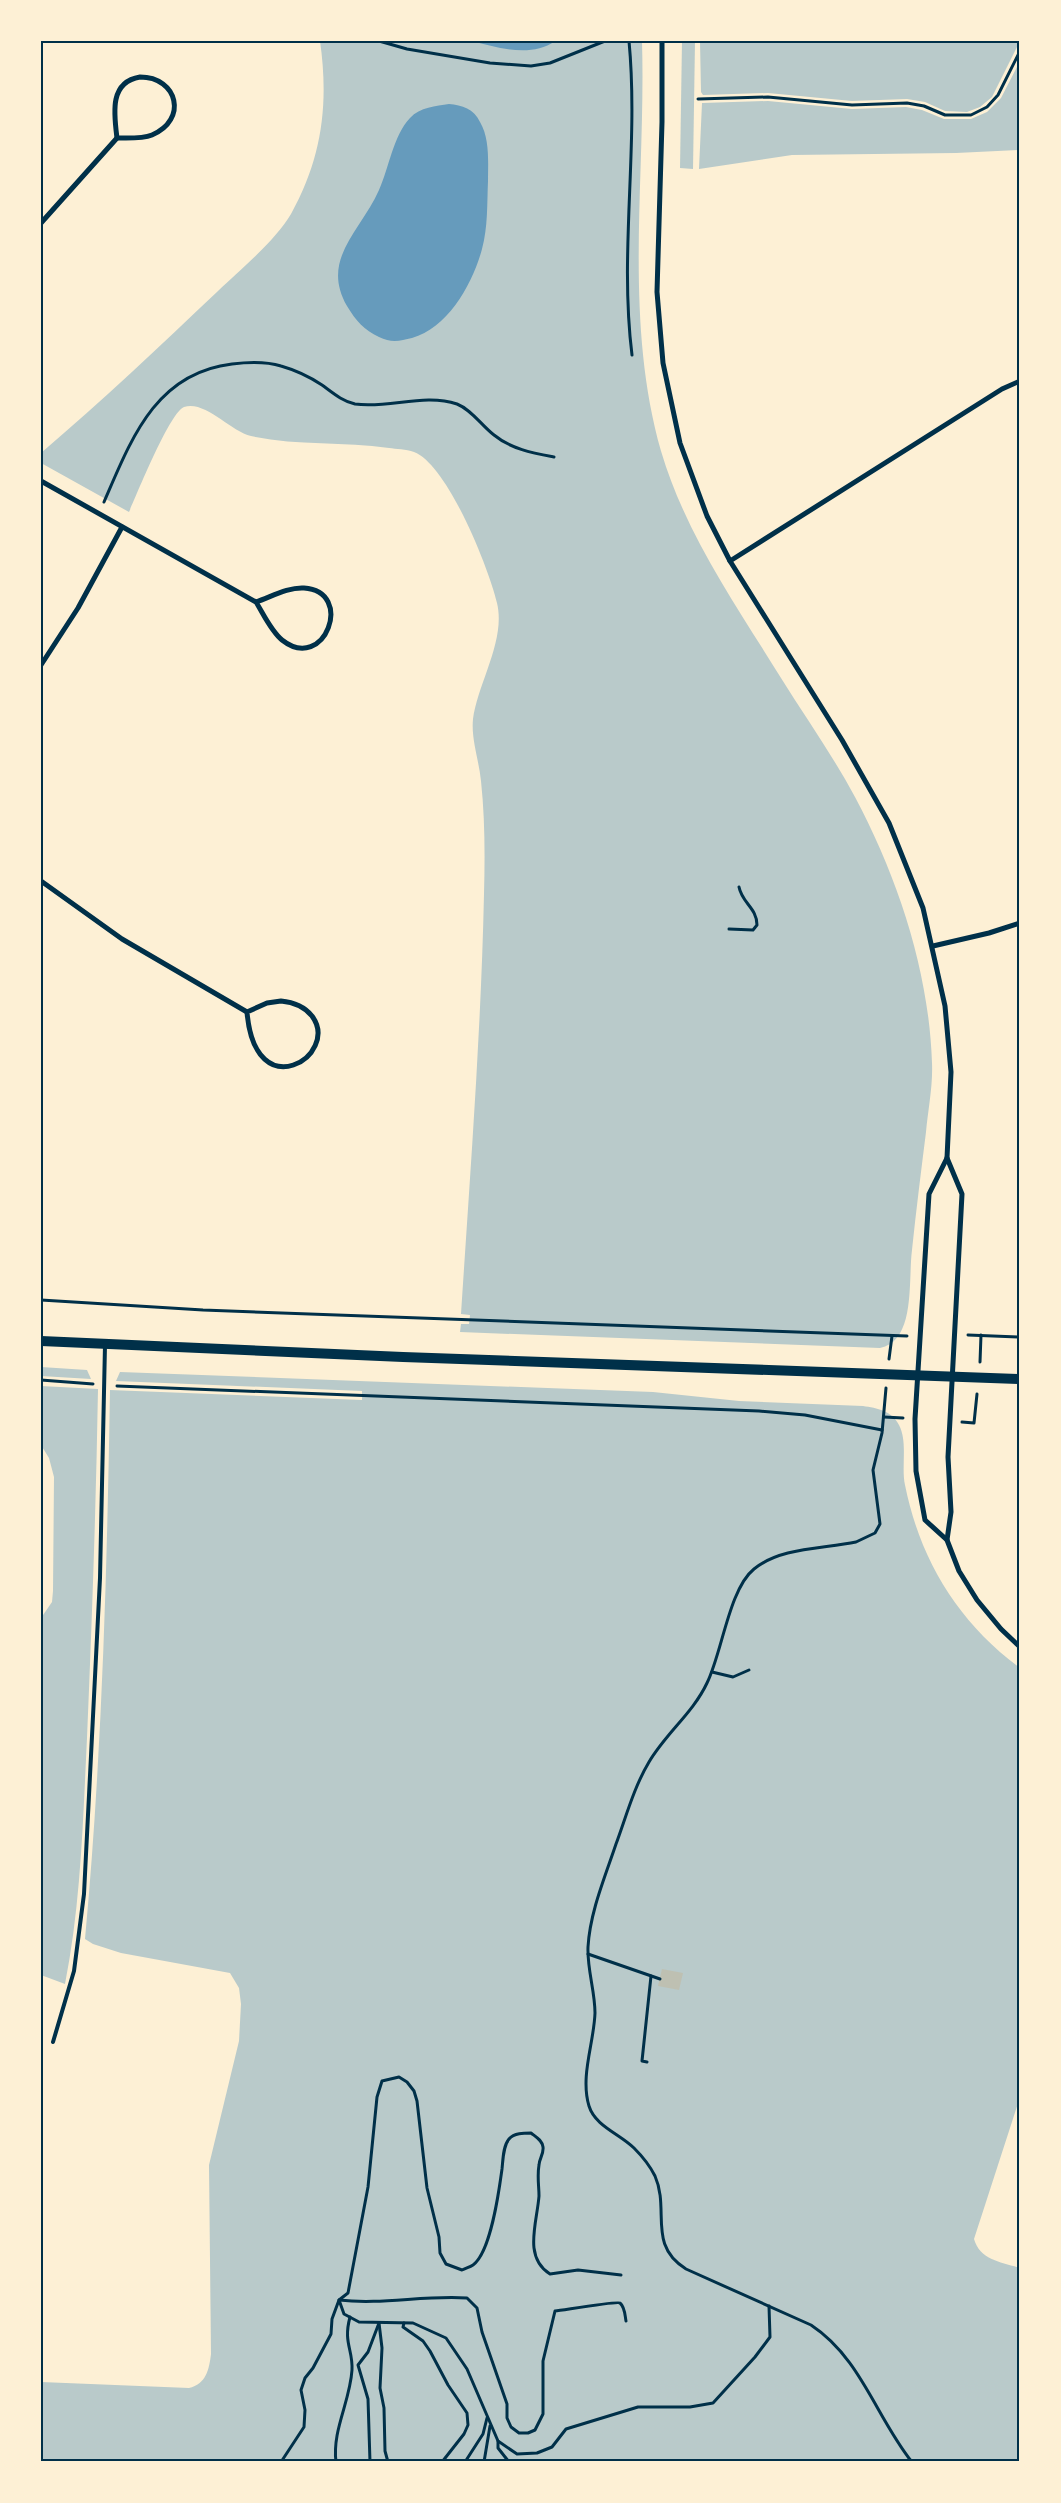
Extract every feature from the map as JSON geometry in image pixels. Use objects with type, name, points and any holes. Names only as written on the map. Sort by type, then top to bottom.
[{"type":"main road","points":[[41,1341],[1020,1380]]},
{"type":"street","points":[[662,41],[662,122],[657,273],[663,363],[672,412],[684,456],[707,516],[730,561],[825,711],[885,815],[923,908],[945,1006],[950,1053],[947,1158],[962,1194],[956,1335],[948,1457],[949,1498],[952,1512],[947,1540]]},
{"type":"street","points":[[41,223],[117,138],[146,137],[166,126],[172,118],[174,106],[173,96],[167,87],[152,78],[140,77],[131,80],[121,88],[114,111],[117,138]]},
{"type":"street","points":[[730,561],[1002,389],[1020,381]]},
{"type":"street","points":[[41,482],[256,602],[274,632],[291,645],[302,648],[316,644],[329,629],[332,619],[329,607],[323,596],[305,588],[294,589],[256,602]]},
{"type":"street","points":[[41,665],[78,608],[122,527]]},
{"type":"street","points":[[41,881],[122,939],[247,1012],[252,1040],[261,1056],[270,1064],[290,1067],[300,1062],[311,1052],[316,1042],[316,1028],[313,1017],[303,1008],[281,1001],[267,1003],[247,1012]]},
{"type":"street","points":[[933,946],[989,934],[1020,923]]},
{"type":"street","points":[[947,1158],[929,1194],[915,1444],[918,1490],[925,1520],[947,1540],[960,1571],[977,1600],[1001,1629],[1020,1647]]},
{"type":"lane","points":[[53,2042],[74,1971],[84,1894],[101,1570],[104,1345]]},
{"type":"path","points":[[378,41],[416,50],[523,66],[550,63],[605,41]]},
{"type":"path","points":[[629,41],[634,109],[628,235],[628,309],[632,355]]},
{"type":"path","points":[[698,99],[768,97],[852,105],[906,103],[924,106],[945,115],[970,115],[988,107],[998,96],[1020,50]]},
{"type":"path","points":[[108,494],[120,462],[153,409],[166,392],[195,372],[239,363],[257,362],[282,366],[314,381],[342,399],[355,404],[378,405],[431,401],[455,404],[468,410],[506,444],[554,457]]},
{"type":"path","points":[[728,928],[753,930],[757,925],[756,913],[742,897],[739,887]]},
{"type":"path","points":[[41,1300],[203,1310],[921,1335]]},
{"type":"path","points":[[956,1335],[1020,1337]]},
{"type":"path","points":[[41,1380],[104,1385],[759,1411],[805,1415],[882,1430]]},
{"type":"path","points":[[884,1416],[873,1470],[880,1516],[877,1530],[870,1537],[856,1542],[786,1554],[766,1561],[754,1570],[739,1589],[712,1672],[697,1703],[660,1744],[643,1773],[599,1895],[590,1935],[588,1954],[595,2011],[586,2083],[591,2111],[600,2122],[633,2147],[653,2173],[659,2191],[662,2238],[673,2260],[686,2268],[812,2326],[838,2346],[850,2362],[912,2462]]},
{"type":"path","points":[[712,1672],[733,1677],[749,1670]]},
{"type":"path","points":[[588,1954],[660,1979]]},
{"type":"path","points":[[647,2062],[642,2061],[652,1976]]},
{"type":"path","points":[[281,2462],[304,2428],[305,2410],[301,2390],[305,2378],[314,2368],[331,2334],[332,2319],[339,2300],[348,2293],[368,2187],[378,2088],[382,2081],[399,2077],[410,2086],[417,2100],[427,2188],[439,2237],[440,2253],[446,2264],[462,2270],[473,2265],[480,2256],[486,2244],[504,2151],[509,2139],[517,2134],[531,2133],[541,2140],[543,2147],[542,2157],[539,2162],[539,2195],[533,2245],[539,2266],[550,2274],[578,2270],[621,2275]]},
{"type":"path","points":[[339,2300],[362,2303],[406,2299],[467,2298],[477,2308],[482,2332],[507,2404],[507,2418],[511,2427],[519,2433],[528,2433],[535,2430],[543,2414],[543,2361],[554,2311],[588,2308],[613,2302],[619,2303],[624,2307],[626,2321]]},
{"type":"path","points":[[339,2300],[344,2314],[359,2322],[413,2323],[446,2338],[467,2369],[498,2440],[498,2448],[509,2462]]},
{"type":"path","points":[[498,2440],[517,2454],[537,2453],[552,2447],[566,2429],[616,2413],[638,2407],[690,2407],[713,2402],[755,2357],[770,2337],[769,2306]]},
{"type":"path","points":[[336,2462],[334,2446],[352,2370],[346,2335],[350,2317]]},
{"type":"path","points":[[370,2462],[368,2399],[358,2365],[368,2352],[379,2323]]},
{"type":"path","points":[[379,2323],[382,2348],[380,2388],[384,2408],[384,2438],[388,2462]]},
{"type":"path","points":[[404,2323],[403,2327],[423,2341],[448,2385],[467,2413],[468,2425],[464,2434],[442,2462]]},
{"type":"path","points":[[465,2462],[483,2434],[487,2418]]},
{"type":"path","points":[[484,2462],[490,2424]]},
{"type":"shaded area","points":[[320,41],[642,41],[639,299],[649,401],[661,451],[671,482],[684,512],[714,569],[838,767],[871,828],[909,926],[925,994],[930,1028],[931,1089],[912,1250],[908,1308],[900,1334],[892,1343],[880,1348],[460,1332],[461,1324],[469,1324],[470,1315],[461,1314],[483,947],[484,838],[480,773],[473,735],[473,719],[495,646],[499,617],[493,587],[465,520],[440,476],[427,461],[414,452],[372,446],[285,441],[251,436],[209,412],[192,406],[184,407],[178,412],[171,423],[154,455],[129,512],[41,463],[41,453],[131,373],[247,264],[276,234],[291,214],[310,172],[320,130],[324,87]]},
{"type":"shaded area","points":[[682,41],[695,41],[693,169],[680,168]]},
{"type":"shaded area","points":[[700,41],[1020,41],[992,97],[980,107],[967,112],[945,111],[925,102],[907,99],[852,101],[768,93],[703,95],[701,92]]},
{"type":"shaded area","points":[[1020,61],[1020,150],[956,153],[792,155],[699,169],[702,103],[768,101],[852,109],[906,107],[922,110],[944,119],[971,119],[987,112],[1001,98]]},
{"type":"shaded area","points":[[41,1367],[87,1370],[91,1379],[41,1376]]},
{"type":"shaded area","points":[[120,1372],[653,1392],[739,1401],[863,1406],[884,1411],[896,1420],[902,1432],[904,1478],[912,1513],[932,1564],[960,1610],[978,1631],[1020,1668],[1020,2097],[974,2239],[981,2252],[986,2256],[1020,2268],[1020,2462],[41,2462],[41,2382],[189,2388],[195,2386],[206,2376],[211,2354],[209,2165],[239,2041],[241,2004],[239,1988],[230,1973],[121,1953],[93,1944],[85,1939],[100,1733],[110,1390],[362,1400],[362,1391],[116,1381]]},
{"type":"shaded area","points":[[41,1386],[98,1389],[92,1607],[82,1831],[75,1923],[65,1984],[41,1975],[41,1618],[52,1602],[54,1477],[49,1458],[41,1445]]},
{"type":"water","points":[[472,41],[555,41],[536,49],[515,50]]},
{"type":"water","points":[[449,104],[463,107],[474,114],[480,122],[487,143],[487,207],[482,249],[465,289],[448,314],[437,325],[425,333],[412,338],[396,341],[383,339],[357,321],[347,306],[340,289],[338,274],[341,259],[346,246],[379,190],[395,143],[404,125],[418,111]]},
{"type":"building","points":[[662,1969],[683,1973],[679,1990],[658,1986]]}]
